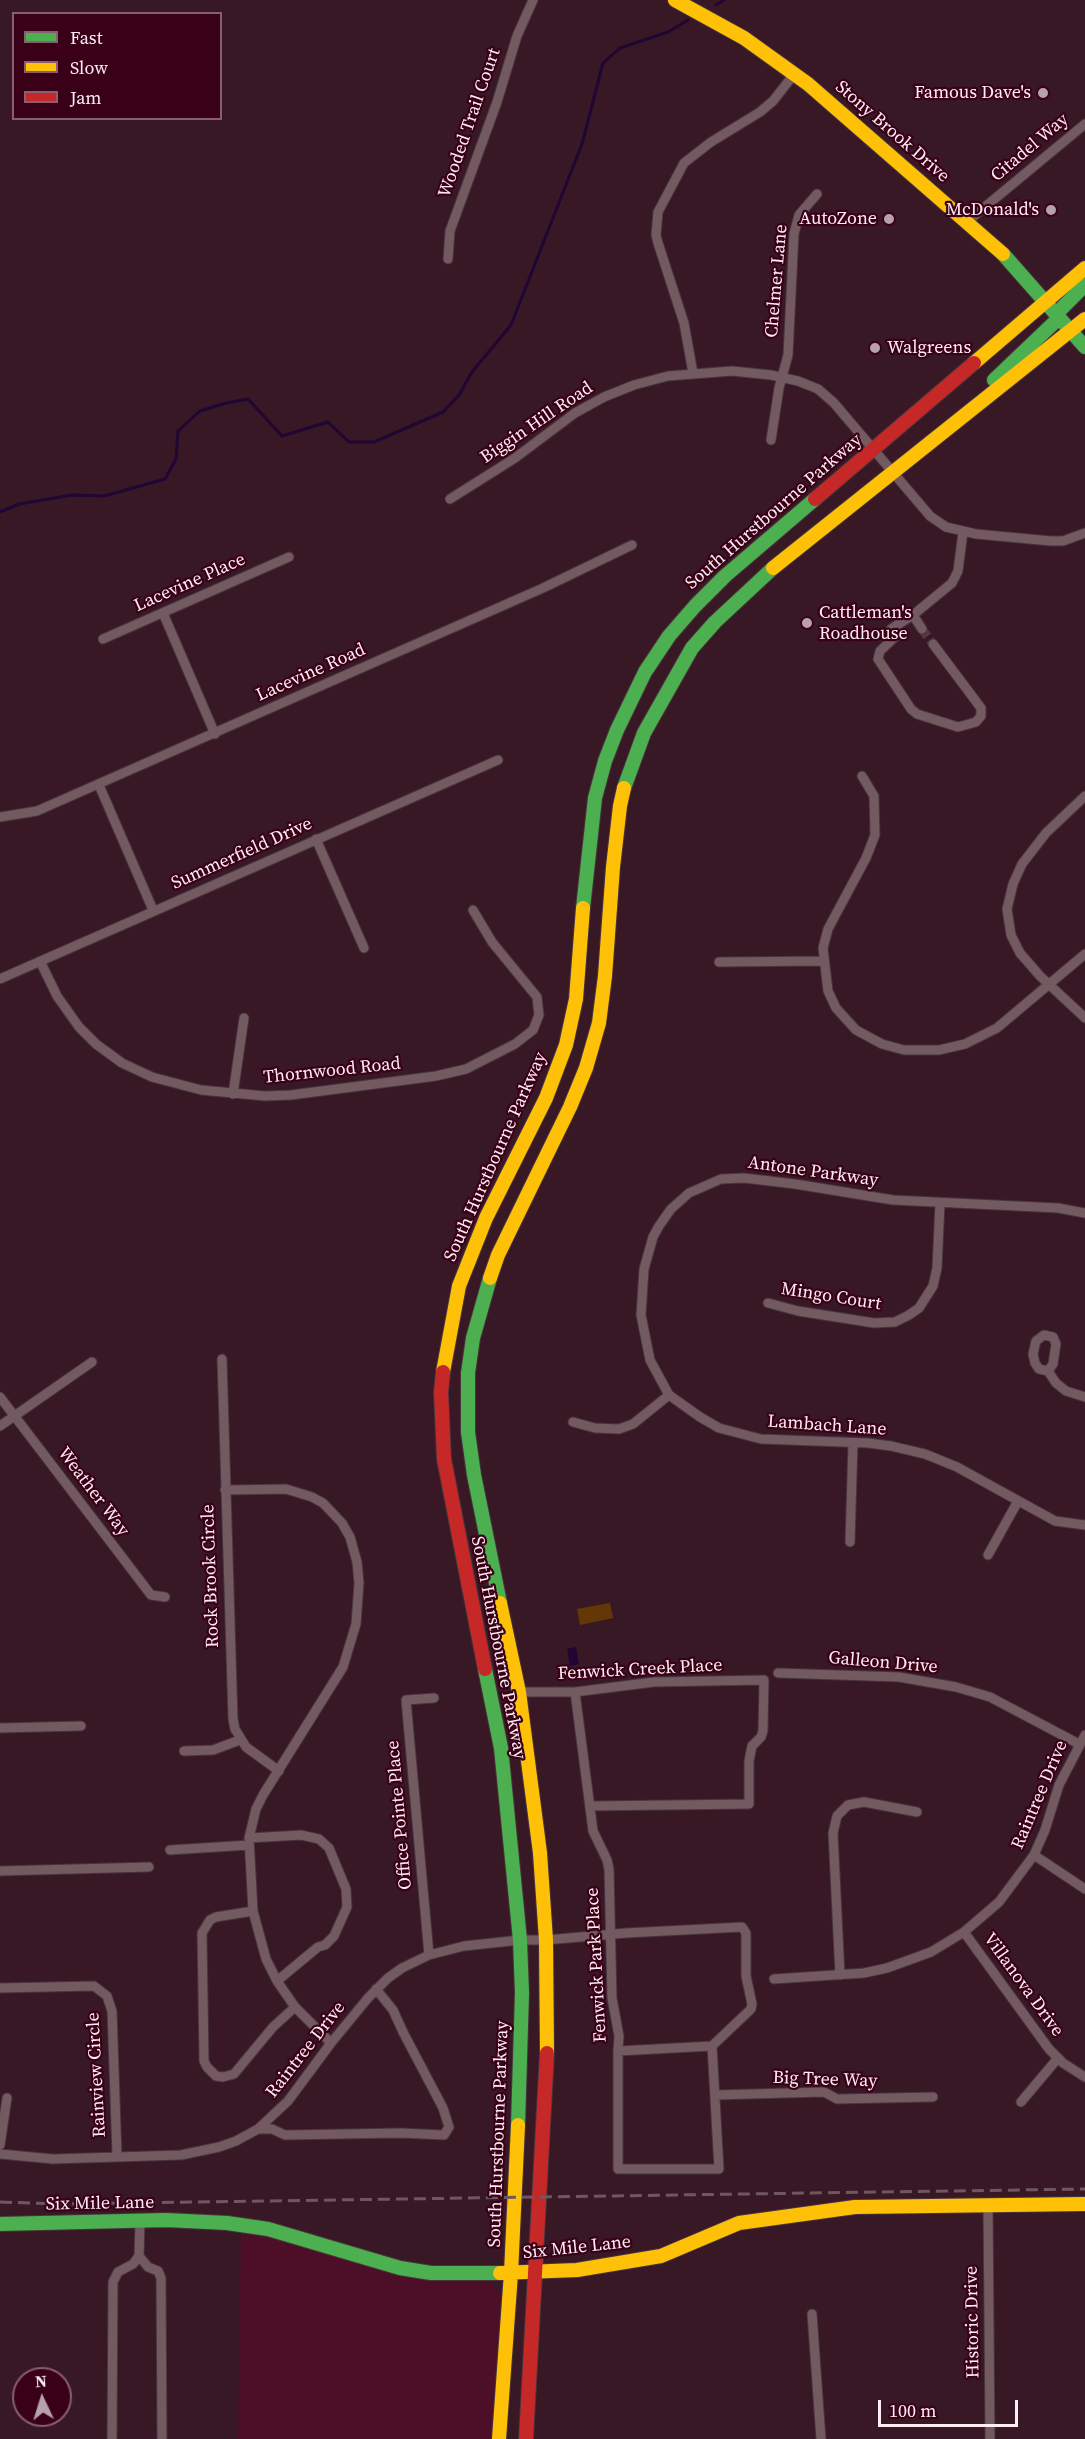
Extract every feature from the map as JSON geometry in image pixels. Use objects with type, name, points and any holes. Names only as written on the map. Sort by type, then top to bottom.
[{"type":"main road","name":"Stony Brook Drive","points":[[675,0],[744,38],[795,73],[1002,253],[1085,347]]},
{"type":"main road","name":"South Hurstbourne Parkway","points":[[499,2439],[511,2273],[522,1993],[510,1816],[501,1748],[444,1459],[441,1392],[444,1359],[459,1286],[486,1218],[546,1098],[566,1045],[576,999],[588,848],[595,798],[605,761],[629,702],[669,636],[725,576],[1085,268]]},
{"type":"main road","points":[[948,427],[1058,316],[1085,285]]},
{"type":"main road","name":"South Hurstbourne Parkway","points":[[526,2439],[547,2069],[546,1940],[540,1853],[519,1692],[474,1475],[468,1432],[468,1373],[484,1294],[498,1255],[570,1107],[586,1068],[598,1023],[605,976],[620,806],[628,774],[655,709],[692,648],[777,564],[1085,319]]},
{"type":"main road","name":"Six Mile Lane","points":[[0,2224],[204,2221],[250,2226],[379,2262],[431,2273],[511,2273],[577,2270],[661,2256],[740,2223],[855,2207],[1085,2204]]},
{"type":"street","name":"Wooded Trail Court","points":[[448,259],[450,231],[497,102],[517,36],[533,0]]},
{"type":"street","points":[[693,373],[684,323],[658,243],[656,229],[658,212],[684,163],[711,142],[760,112],[773,101],[795,73]]},
{"type":"street","name":"Citadel Way","points":[[968,222],[1085,124]]},
{"type":"street","name":"Chelmer Lane","points":[[771,440],[778,388],[788,355],[794,234],[800,215],[818,194]]},
{"type":"street","name":"Biggin Hill Road","points":[[450,499],[506,464],[591,403],[634,385],[668,376],[732,372],[782,378],[819,389],[834,403],[872,450],[938,522],[954,531],[1051,541],[1063,541],[1085,533]]},
{"type":"street","points":[[933,644],[981,708],[981,716],[976,722],[958,727],[917,714],[911,709],[878,659],[880,651],[897,635],[895,627],[952,583],[958,571],[963,532]]},
{"type":"street","name":"Lacevine Road","points":[[0,817],[37,811],[543,588],[632,546]]},
{"type":"street","name":"Lacevine Place","points":[[103,639],[289,557]]},
{"type":"street","points":[[163,613],[215,734]]},
{"type":"street","points":[[913,615],[922,629]]},
{"type":"street","name":"Summerfield Drive","points":[[0,979],[498,760]]},
{"type":"street","points":[[862,776],[874,796],[875,835],[869,852],[828,929],[823,948],[828,991],[836,1008],[848,1023],[868,1038],[882,1044],[915,1051],[952,1047],[986,1035],[1085,954]]},
{"type":"street","points":[[99,784],[153,910]]},
{"type":"street","points":[[1085,796],[1030,852],[1017,873],[1008,899],[1007,918],[1015,944],[1031,967],[1085,1018]]},
{"type":"street","points":[[316,839],[364,948]]},
{"type":"street","name":"Thornwood Road","points":[[40,961],[57,996],[79,1027],[96,1044],[122,1063],[171,1083],[233,1094],[291,1095],[436,1076],[466,1069],[500,1053],[533,1030],[540,1009],[535,994],[492,942],[473,910]]},
{"type":"street","points":[[719,962],[823,962]]},
{"type":"street","points":[[233,1094],[244,1018]]},
{"type":"street","name":"Antone Parkway","points":[[669,1395],[656,1373],[645,1344],[641,1315],[642,1280],[659,1226],[670,1209],[689,1192],[721,1179],[744,1178],[893,1200],[1058,1208],[1085,1213]]},
{"type":"street","name":"Mingo Court","points":[[768,1304],[874,1323],[895,1322],[909,1315],[919,1308],[933,1286],[937,1268],[940,1203]]},
{"type":"street","name":"Rock Brook Circle","points":[[222,1359],[233,1719],[240,1740]]},
{"type":"street","points":[[0,1426],[92,1362]]},
{"type":"street","points":[[1048,1371],[1056,1383],[1066,1391],[1085,1397]]},
{"type":"street","points":[[573,1422],[596,1428],[619,1429],[633,1424],[669,1395]]},
{"type":"street","name":"Lambach Lane","points":[[669,1395],[703,1419],[738,1433],[780,1441],[891,1446],[925,1454],[957,1467],[1055,1521],[1085,1526]]},
{"type":"street","name":"Weather Way","points":[[0,1397],[151,1595],[165,1597]]},
{"type":"street","points":[[850,1542],[853,1443]]},
{"type":"street","points":[[225,1490],[286,1488],[312,1497],[323,1503],[342,1523],[350,1537],[357,1562],[356,1624],[347,1657],[338,1678],[256,1809],[249,1842],[252,1911],[259,1939],[277,1981],[295,2007],[330,2043]]},
{"type":"street","points":[[988,1555],[1018,1502]]},
{"type":"street","name":"Galleon Drive","points":[[778,1673],[899,1677],[956,1687],[990,1697],[1079,1744]]},
{"type":"street","name":"Fenwick Creek Place","points":[[519,1692],[575,1692],[654,1682],[764,1680],[763,1731],[757,1743],[752,1746],[749,1761],[749,1804],[590,1806]]},
{"type":"street","name":"Fenwick Park Place","points":[[575,1692],[593,1831],[609,1869],[612,1998],[619,2036],[618,2169],[719,2169],[716,2095]]},
{"type":"street","name":"Office Pointe Place","points":[[429,1955],[406,1700],[434,1698]]},
{"type":"street","points":[[0,1728],[81,1726]]},
{"type":"street","name":"Raintree Drive","points":[[774,1979],[840,1975],[887,1968],[931,1952],[964,1932],[999,1902],[1034,1855],[1045,1830],[1059,1785],[1085,1735]]},
{"type":"street","points":[[184,1752],[213,1750],[240,1740],[252,1752],[279,1771]]},
{"type":"street","points":[[840,1975],[833,1833],[837,1816],[848,1805],[864,1802],[917,1812]]},
{"type":"street","points":[[170,1850],[301,1835],[319,1839],[329,1848],[346,1889],[347,1907],[334,1935],[325,1945],[318,1947],[277,1981]]},
{"type":"street","points":[[1034,1855],[1085,1889]]},
{"type":"street","points":[[0,1871],[149,1867]]},
{"type":"street","points":[[252,1911],[216,1917],[210,1920],[202,1933],[204,2050],[207,2067],[216,2076],[234,2074],[273,2027],[295,2007]]},
{"type":"street","name":"Raintree Drive","points":[[0,2154],[53,2158],[199,2152],[236,2141],[258,2129],[288,2101],[330,2043],[376,1989],[402,1968],[429,1955],[464,1946],[520,1940],[742,1927],[745,1929],[746,1976],[751,2009],[712,2046]]},
{"type":"street","name":"Villanova Drive","points":[[964,1932],[1049,2049],[1085,2077]]},
{"type":"street","name":"Rainview Circle","points":[[0,1988],[94,1986],[107,1996],[112,2011],[117,2156]]},
{"type":"street","points":[[258,2129],[272,2129],[285,2135],[401,2133],[444,2135],[449,2127],[443,2108],[393,2010],[376,1989]]},
{"type":"street","points":[[618,2050],[712,2046],[716,2095]]},
{"type":"street","points":[[1021,2102],[1058,2058]]},
{"type":"street","name":"Big Tree Way","points":[[716,2095],[824,2092],[837,2099],[933,2097]]},
{"type":"street","points":[[0,2145],[7,2098]]},
{"type":"street","name":"Historic Drive","points":[[988,2204],[990,2439]]},
{"type":"street","points":[[112,2439],[113,2282],[117,2271],[133,2264],[139,2256],[140,2221]]},
{"type":"street","points":[[139,2256],[148,2268],[158,2271],[161,2278],[162,2439]]},
{"type":"street","points":[[812,2314],[821,2439]]},
{"type":"shaded area","points":[[610,1603],[613,1618],[580,1625],[577,1609]]},
{"type":"shaded area","points":[[576,1647],[579,1664],[570,1666],[567,1649]]},
{"type":"shaded area","points":[[241,2225],[368,2259],[468,2274],[493,2285],[502,2296],[499,2439],[238,2439]]},
{"type":"waterway","points":[[716,5],[724,0]]},
{"type":"waterway","points":[[0,512],[19,504],[72,495],[104,496],[165,479],[176,459],[178,431],[200,411],[226,403],[248,399],[282,436],[328,422],[349,442],[374,442],[443,412],[459,395],[472,372],[511,325],[582,144],[603,63],[620,48],[668,32],[688,20]]},
{"type":"tunnel","points":[[922,629],[933,644]]},
{"type":"railway","points":[[0,2202],[60,2204],[1085,2189]]},
{"type":"traffic: fast","points":[[1003,254],[1085,347]]},
{"type":"traffic: fast","points":[[1056,314],[1085,285]]},
{"type":"traffic: fast","points":[[994,380],[1059,318]]},
{"type":"traffic: fast","points":[[583,908],[595,798],[605,761],[617,730],[645,672],[669,636],[695,606],[725,576],[815,499]]},
{"type":"traffic: fast","points":[[624,788],[644,733],[692,648],[715,622],[773,568]]},
{"type":"traffic: fast","points":[[490,1278],[473,1338],[468,1373],[468,1432],[474,1475],[500,1603]]},
{"type":"traffic: fast","points":[[485,1669],[501,1748],[520,1940],[522,1993],[518,2125]]},
{"type":"traffic: fast","points":[[0,2224],[166,2220],[227,2223],[268,2229],[400,2268],[431,2273],[500,2273]]},
{"type":"traffic: slow","points":[[675,0],[744,38],[808,84],[1003,254]]},
{"type":"traffic: slow","points":[[974,363],[1085,268]]},
{"type":"traffic: slow","points":[[773,568],[1085,319]]},
{"type":"traffic: slow","points":[[490,1278],[498,1255],[570,1107],[586,1068],[599,1023],[613,867],[624,788]]},
{"type":"traffic: slow","points":[[443,1372],[459,1286],[486,1218],[546,1098],[566,1045],[576,999],[583,908]]},
{"type":"traffic: slow","points":[[500,1603],[519,1692],[540,1853],[546,1940],[547,2053]]},
{"type":"traffic: slow","points":[[499,2439],[511,2273],[518,2125]]},
{"type":"traffic: slow","points":[[500,2273],[577,2270],[661,2256],[739,2223],[855,2207],[1085,2204]]},
{"type":"traffic: jam","points":[[815,499],[974,363]]},
{"type":"traffic: jam","points":[[443,1372],[441,1392],[444,1459],[485,1669]]},
{"type":"traffic: jam","points":[[526,2439],[547,2053]]},
{"type":"place","name":"Famous Dave's","points":[[1043,93]]},
{"type":"place","name":"McDonald's","points":[[1051,210]]},
{"type":"place","name":"AutoZone","points":[[889,219]]},
{"type":"place","name":"Walgreens","points":[[875,348]]},
{"type":"place","name":"Cattleman's Roadhouse","points":[[807,623]]}]
